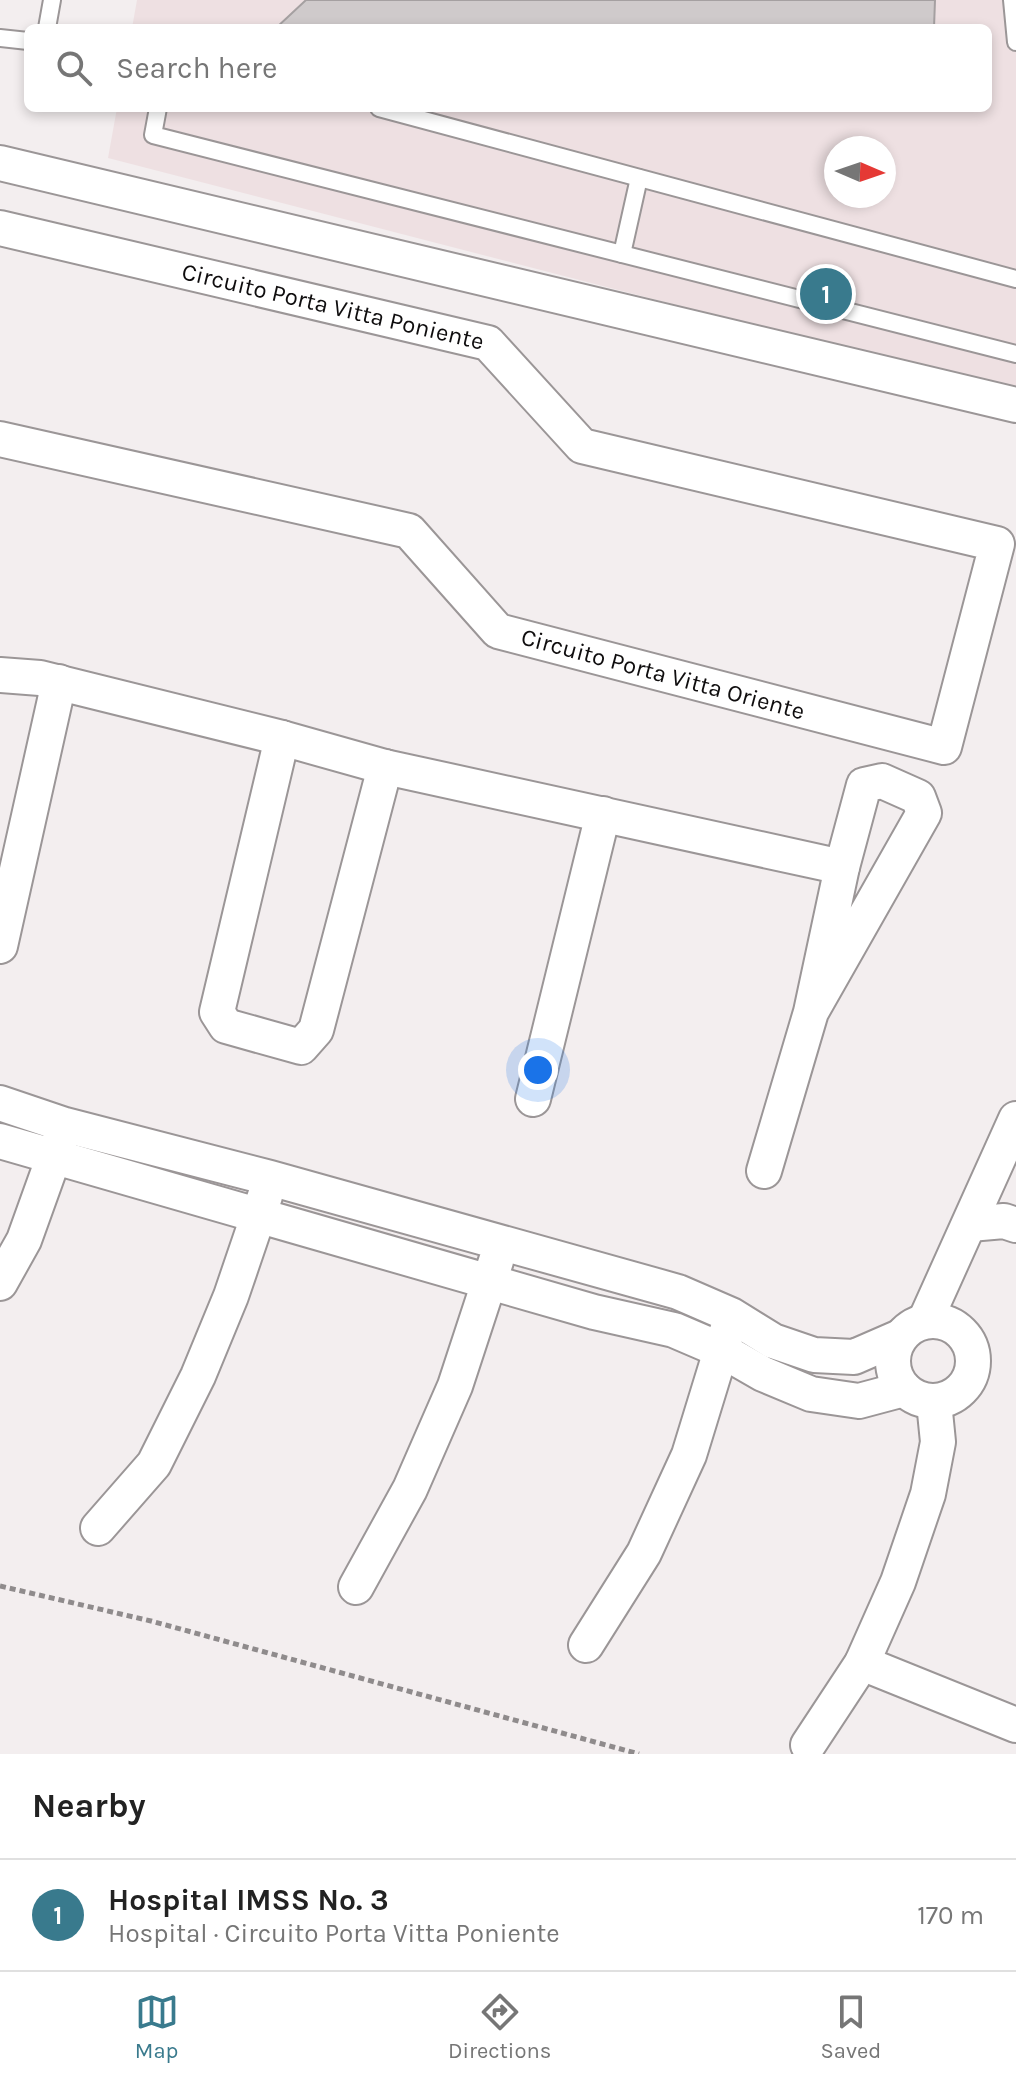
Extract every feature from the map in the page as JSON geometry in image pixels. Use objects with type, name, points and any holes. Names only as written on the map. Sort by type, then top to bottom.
[{"type":"street","points":[[0,163],[1016,405]]},
{"type":"street","name":"Circuito Porta Vitta Poniente","points":[[0,228],[488,343],[582,446],[997,544],[944,747]]},
{"type":"street","name":"Circuito Porta Vitta Oriente","points":[[0,439],[409,531],[498,631],[944,747]]},
{"type":"street","points":[[0,657],[49,680]]},
{"type":"street","points":[[0,675],[49,680],[385,767],[842,867]]},
{"type":"street","points":[[0,946],[49,680]]},
{"type":"street","points":[[282,738],[217,1012],[226,1026],[301,1047],[316,1030],[385,767]]},
{"type":"street","points":[[764,1171],[811,1012],[842,867],[864,785],[882,781],[918,797],[924,813],[811,1012]]},
{"type":"street","points":[[533,1099],[603,814]]},
{"type":"street","points":[[0,1103],[65,1125],[270,1178],[678,1292],[731,1315],[773,1341],[814,1355],[854,1357],[913,1329],[940,1321],[954,1327],[965,1337],[972,1351],[972,1366],[967,1381],[957,1393],[859,1401],[811,1394],[674,1330],[594,1312],[0,1141]]},
{"type":"street","points":[[808,1745],[862,1663],[898,1582],[928,1494],[938,1442],[919,1395],[893,1364],[894,1349],[913,1329],[970,1224],[1016,1119]]},
{"type":"street","points":[[0,1283],[24,1240],[65,1125]]},
{"type":"street","points":[[98,1528],[154,1464],[198,1376],[260,1216],[270,1178]]},
{"type":"street","points":[[970,1224],[1004,1221],[1016,1225]]},
{"type":"street","points":[[356,1587],[410,1489],[455,1386],[502,1242]]},
{"type":"street","points":[[586,1645],[644,1553],[689,1455],[723,1351],[731,1315]]},
{"type":"street","points":[[862,1663],[1016,1725]]},
{"type":"lane","points":[[48,24],[52,0]]},
{"type":"lane","points":[[1012,0],[1016,42]]},
{"type":"lane","points":[[0,38],[24,41]]},
{"type":"lane","points":[[157,112],[153,135],[1016,354]]},
{"type":"lane","points":[[394,112],[1016,279]]},
{"type":"lane","points":[[622,254],[639,178]]},
{"type":"path","points":[[0,1586],[151,1621],[639,1754]]},
{"type":"shaded area","points":[[137,0],[1016,0],[1016,393],[108,158],[116,112],[992,112],[992,24],[133,24]]},
{"type":"building","points":[[306,0],[935,0],[934,24],[280,24]]},
{"type":"place","name":"Hospital IMSS No. 3","points":[[826,294]]}]
